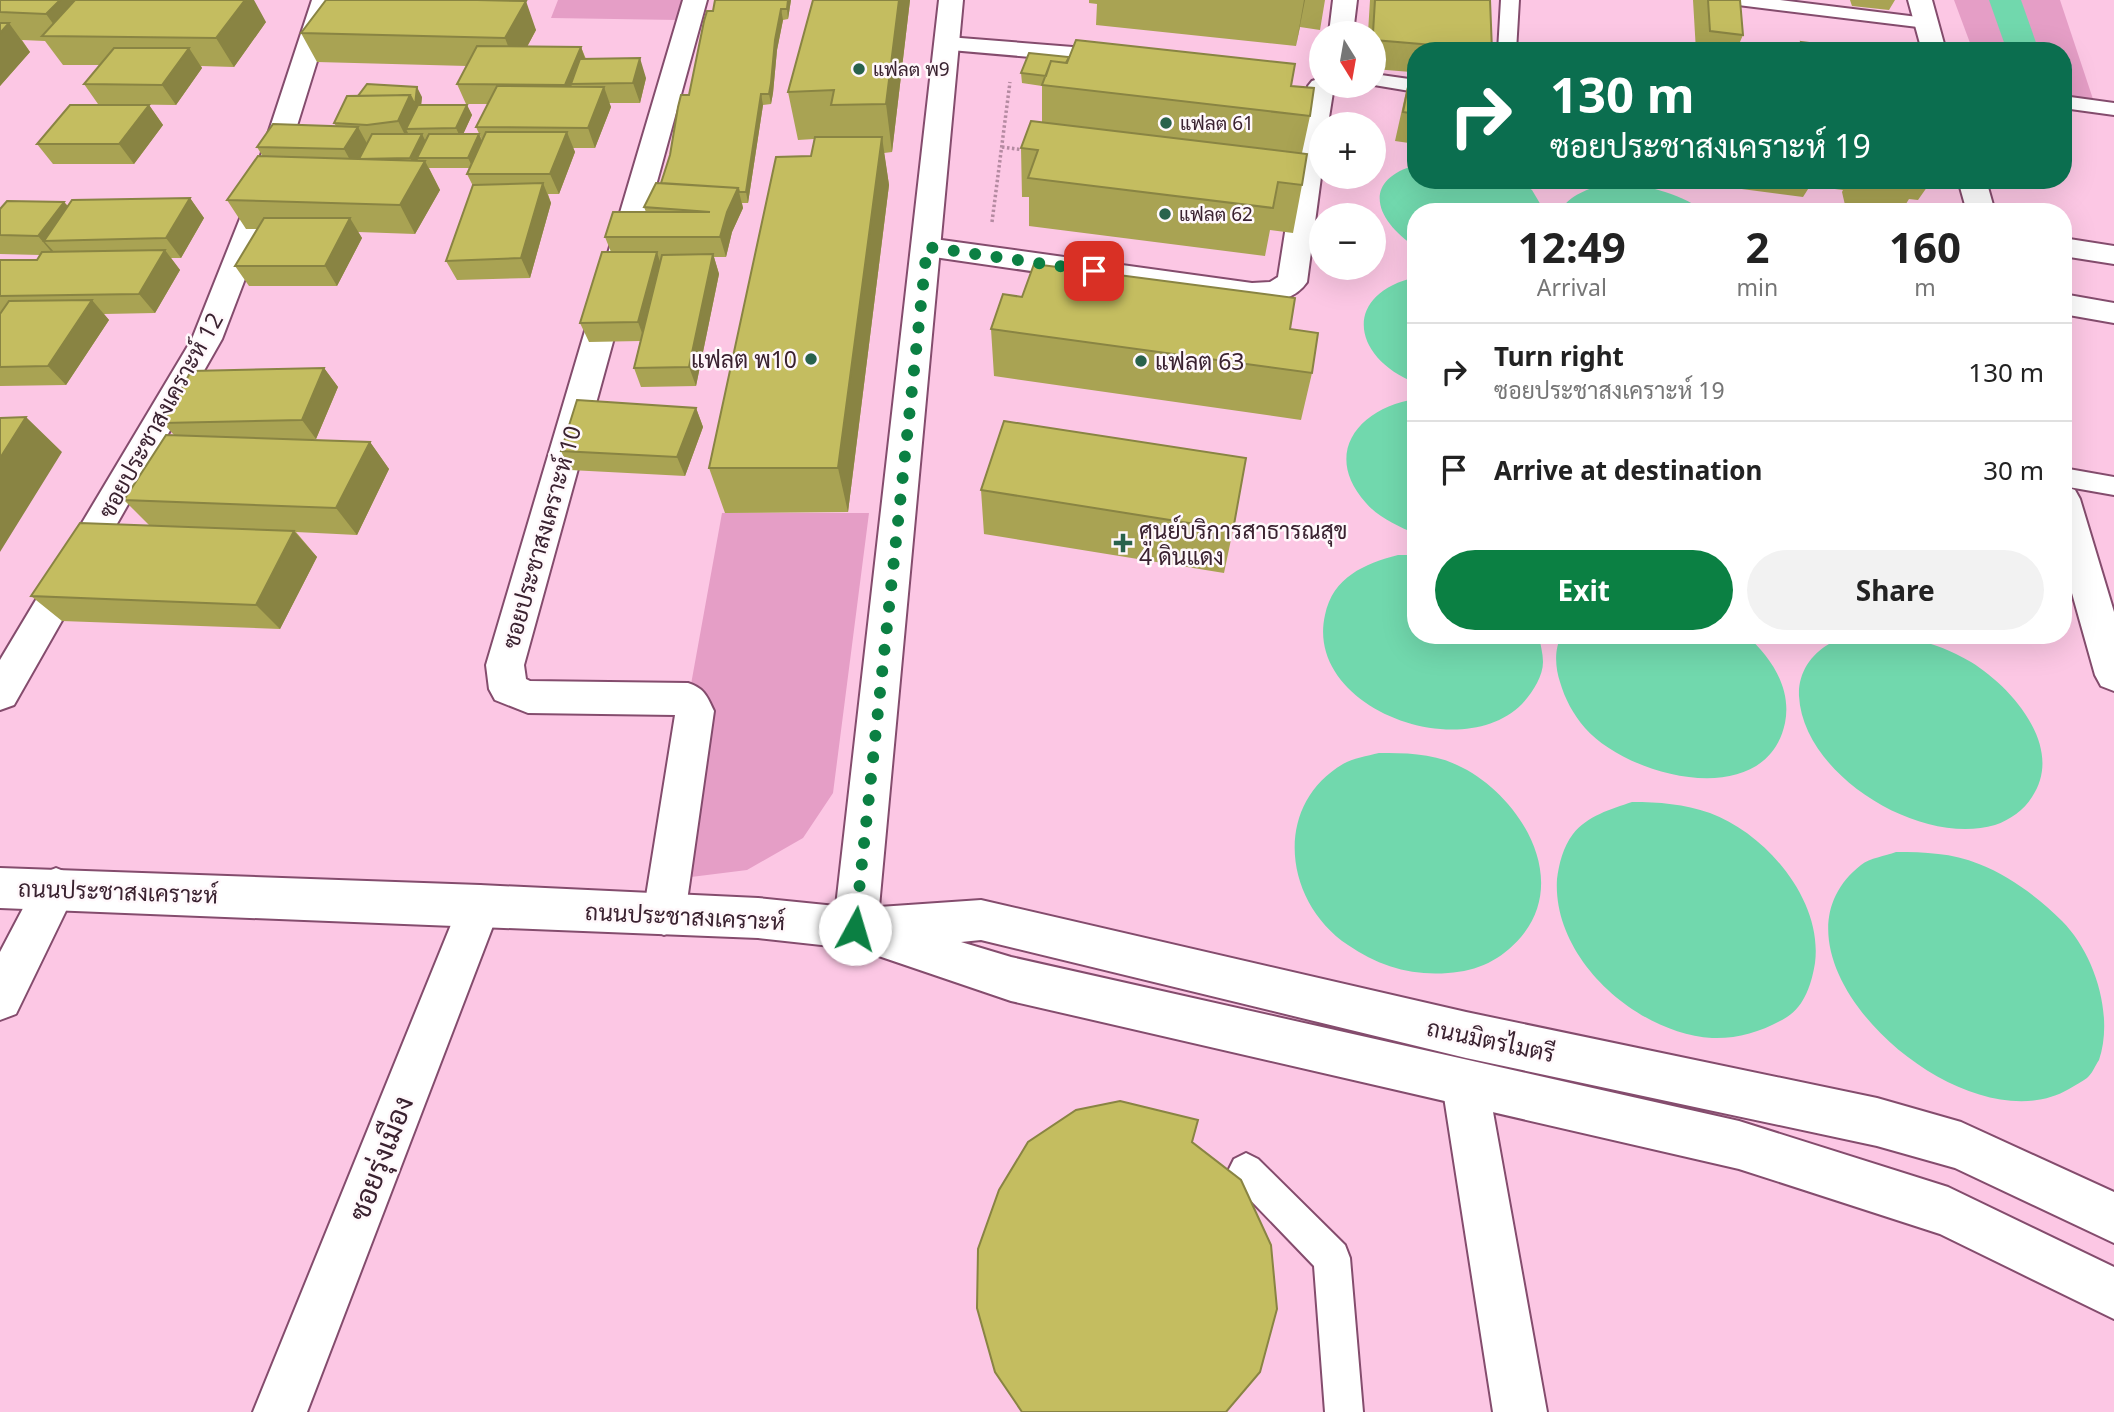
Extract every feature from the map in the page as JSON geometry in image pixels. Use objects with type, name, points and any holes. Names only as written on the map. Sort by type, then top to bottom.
[{"type":"street","name":"ซอยประชาสงเคราะห์ 12","points":[[0,694],[18,635],[206,340],[255,216],[324,0]]},
{"type":"street","name":"ซอยประชาสงเคราะห์ 10","points":[[664,915],[695,711],[688,699],[528,697],[508,689],[505,665],[695,0]]},
{"type":"street","points":[[951,0],[855,929],[1011,979],[1739,1145],[1948,1212],[2114,1294]]},
{"type":"street","points":[[1342,21],[1345,0]]},
{"type":"street","points":[[1923,12],[1931,42]]},
{"type":"street","points":[[947,44],[1143,60]]},
{"type":"street","points":[[927,247],[1252,293],[1276,292],[1292,282],[1314,98]]},
{"type":"street","points":[[2072,248],[2114,255]]},
{"type":"street","points":[[2072,306],[2114,313]]},
{"type":"street","points":[[2072,530],[2114,675]]},
{"type":"street","name":"ถนนประชาสงเคราะห์","points":[[0,888],[56,888],[758,918],[855,929]]},
{"type":"street","points":[[0,998],[56,888]]},
{"type":"street","name":"ซอยรุ่งเมือง","points":[[280,1412],[480,905]]},
{"type":"street","name":"ถนนมิตรไมตรี","points":[[855,929],[981,920],[1466,1035],[1877,1122],[1961,1146],[2114,1218]]},
{"type":"street","points":[[1466,1035],[1465,1084],[1520,1412]]},
{"type":"lane","points":[[1508,42],[1510,0]]},
{"type":"lane","points":[[1738,0],[1923,12]]},
{"type":"lane","points":[[1386,82],[1407,85]]},
{"type":"lane","points":[[2072,104],[2114,109]]},
{"type":"lane","points":[[2072,479],[2114,486]]},
{"type":"lane","points":[[1246,1171],[1332,1258],[1344,1412]]},
{"type":"path","points":[[988,256],[1014,50]]},
{"type":"path","points":[[1002,147],[1030,151]]},
{"type":"shaded area","points":[[558,0],[684,0],[678,20],[551,18]]},
{"type":"shaded area","points":[[1954,0],[2060,0],[2093,99],[2072,98],[2072,42],[1970,42]]},
{"type":"shaded area","points":[[1407,168],[1407,189],[1531,189],[1540,203],[1407,203],[1407,241],[1386,217],[1386,203],[1380,203],[1381,191],[1386,189],[1386,181]]},
{"type":"shaded area","points":[[1590,189],[1654,189],[1690,203],[1567,203]]},
{"type":"shaded area","points":[[1407,280],[1407,378],[1379,359],[1368,344],[1364,328],[1366,312],[1375,298],[1392,286]]},
{"type":"shaded area","points":[[1407,401],[1407,530],[1389,521],[1366,503],[1353,485],[1347,467],[1347,450],[1353,435],[1364,422],[1396,404]]},
{"type":"shaded area","points":[[722,513],[869,513],[833,793],[803,838],[747,870],[691,877],[652,873],[686,712]]},
{"type":"shaded area","points":[[1407,555],[1407,644],[1540,644],[1543,668],[1533,690],[1522,704],[1495,722],[1462,729],[1427,727],[1392,717],[1362,700],[1338,676],[1325,648],[1325,615],[1335,591],[1343,582],[1373,563]]},
{"type":"shaded area","points":[[1755,644],[1778,674],[1785,698],[1785,723],[1773,751],[1752,768],[1725,777],[1694,778],[1663,772],[1632,761],[1605,746],[1585,728],[1570,706],[1558,676],[1558,646]]},
{"type":"shaded area","points":[[1829,644],[1932,644],[1957,654],[1987,673],[2017,703],[2030,721],[2038,740],[2042,759],[2041,778],[2032,797],[2011,817],[1995,825],[1965,829],[1933,825],[1901,815],[1870,798],[1843,777],[1821,753],[1805,725],[1799,688],[1806,666]]},
{"type":"shaded area","points":[[1379,753],[1428,756],[1457,765],[1479,778],[1499,795],[1517,815],[1531,839],[1539,863],[1541,889],[1535,913],[1521,937],[1488,963],[1469,970],[1435,974],[1408,971],[1383,964],[1348,945],[1326,927],[1310,904],[1300,880],[1295,854],[1297,828],[1305,804],[1320,782],[1343,764]]},
{"type":"shaded area","points":[[1632,802],[1671,804],[1710,813],[1752,837],[1787,873],[1810,916],[1815,940],[1815,963],[1810,986],[1803,1000],[1787,1017],[1760,1030],[1732,1037],[1712,1038],[1683,1033],[1655,1022],[1628,1006],[1604,986],[1584,963],[1568,936],[1559,908],[1557,879],[1562,856],[1573,834],[1585,822]]},
{"type":"shaded area","points":[[1896,852],[1949,855],[1991,869],[2034,896],[2074,935],[2092,968],[2103,1005],[2103,1043],[2099,1060],[2087,1078],[2069,1089],[2025,1101],[1975,1093],[1926,1070],[1882,1034],[1848,992],[1830,947],[1833,903],[1861,865]]},
{"type":"building","points":[[0,0],[60,0],[46,14],[0,12]]},
{"type":"building","points":[[75,0],[245,0],[216,38],[42,36]]},
{"type":"building","points":[[326,0],[526,1],[505,38],[301,33]]},
{"type":"building","points":[[715,0],[788,0],[787,9],[781,9],[769,94],[761,94],[746,192],[739,192],[738,188],[661,183],[670,155],[681,95],[689,95],[704,21],[707,11],[713,11]]},
{"type":"building","points":[[813,0],[899,0],[886,104],[831,105],[834,90],[788,92]]},
{"type":"building","points":[[1375,0],[1490,0],[1492,42],[1386,41],[1386,21],[1374,21]]},
{"type":"building","points":[[1708,0],[1740,0],[1743,35],[1710,31]]},
{"type":"building","points":[[0,23],[9,23],[0,33]]},
{"type":"building","points":[[1076,40],[1295,64],[1291,86],[1309,88],[1309,98],[1313,98],[1311,112],[1309,116],[1042,85],[1051,61],[1067,63]]},
{"type":"building","points":[[477,46],[581,47],[565,85],[457,84]]},
{"type":"building","points":[[114,48],[189,48],[162,85],[84,84]]},
{"type":"building","points":[[1029,53],[1069,57],[1066,63],[1051,61],[1046,76],[1021,73]]},
{"type":"building","points":[[640,58],[633,83],[571,84],[580,59]]},
{"type":"building","points":[[367,84],[417,87],[415,105],[410,95],[358,96]]},
{"type":"building","points":[[497,86],[604,87],[588,128],[476,127]]},
{"type":"building","points":[[1407,92],[1407,113],[1403,112]]},
{"type":"building","points":[[410,95],[398,121],[367,125],[334,123],[347,96]]},
{"type":"building","points":[[70,105],[149,105],[119,144],[37,144]]},
{"type":"building","points":[[418,105],[467,105],[456,128],[406,129]]},
{"type":"building","points":[[1031,121],[1307,154],[1302,185],[1278,182],[1273,208],[1028,178],[1038,150],[1021,148]]},
{"type":"building","points":[[273,124],[358,127],[344,149],[257,147]]},
{"type":"building","points":[[486,132],[567,132],[550,174],[467,174]]},
{"type":"building","points":[[372,134],[422,134],[410,158],[359,159]]},
{"type":"building","points":[[429,134],[479,134],[468,158],[417,158]]},
{"type":"building","name":"แฟลต พ10","points":[[815,137],[882,137],[838,468],[709,468],[776,157],[811,156]]},
{"type":"building","points":[[258,156],[425,161],[400,205],[227,200]]},
{"type":"building","points":[[543,183],[521,258],[446,261],[473,185]]},
{"type":"building","points":[[656,183],[738,188],[720,237],[605,237],[613,212],[710,212],[644,207]]},
{"type":"building","points":[[190,198],[166,238],[44,241],[72,200]]},
{"type":"building","points":[[7,201],[64,202],[38,236],[0,235],[0,209]]},
{"type":"building","points":[[264,218],[350,218],[325,266],[235,266]]},
{"type":"building","points":[[165,250],[139,294],[0,296],[0,260],[37,260],[42,252]]},
{"type":"building","points":[[602,252],[657,252],[638,322],[580,323]]},
{"type":"building","points":[[713,254],[689,367],[634,368],[662,255]]},
{"type":"building","points":[[1034,264],[1295,298],[1290,329],[1318,333],[1312,373],[991,329],[1003,294],[1022,297]]},
{"type":"building","points":[[92,300],[48,366],[0,367],[0,314],[9,301]]},
{"type":"building","points":[[324,368],[302,420],[163,423],[191,371]]},
{"type":"building","points":[[577,400],[696,408],[677,457],[561,451]]},
{"type":"building","points":[[26,417],[0,458],[0,418]]},
{"type":"building","points":[[1004,421],[1246,458],[1233,530],[981,490]]},
{"type":"building","points":[[166,435],[370,442],[336,508],[124,500]]},
{"type":"building","points":[[80,523],[294,531],[256,605],[31,596]]},
{"type":"building","points":[[1120,1101],[1198,1120],[1192,1142],[1241,1180],[1271,1245],[1277,1309],[1260,1372],[1226,1412],[1022,1412],[995,1372],[977,1308],[978,1249],[999,1190],[1028,1142],[1076,1110]]},
{"type":"waterway","points":[[2005,0],[2020,42]]},
{"type":"place","name":"แฟลต พ9","points":[[859,69]]},
{"type":"place","name":"แฟลต 61","points":[[1166,123]]},
{"type":"place","name":"แฟลต 62","points":[[1165,214]]},
{"type":"place","name":"แฟลต พ10","points":[[811,359]]},
{"type":"place","name":"แฟลต 63","points":[[1141,361]]},
{"type":"place","name":"ศูนย์บริการสาธารณสุข 4 ดินแดง","points":[[1123,543]]},
{"type":"route","points":[[855,929],[927,247],[1094,271]]}]
